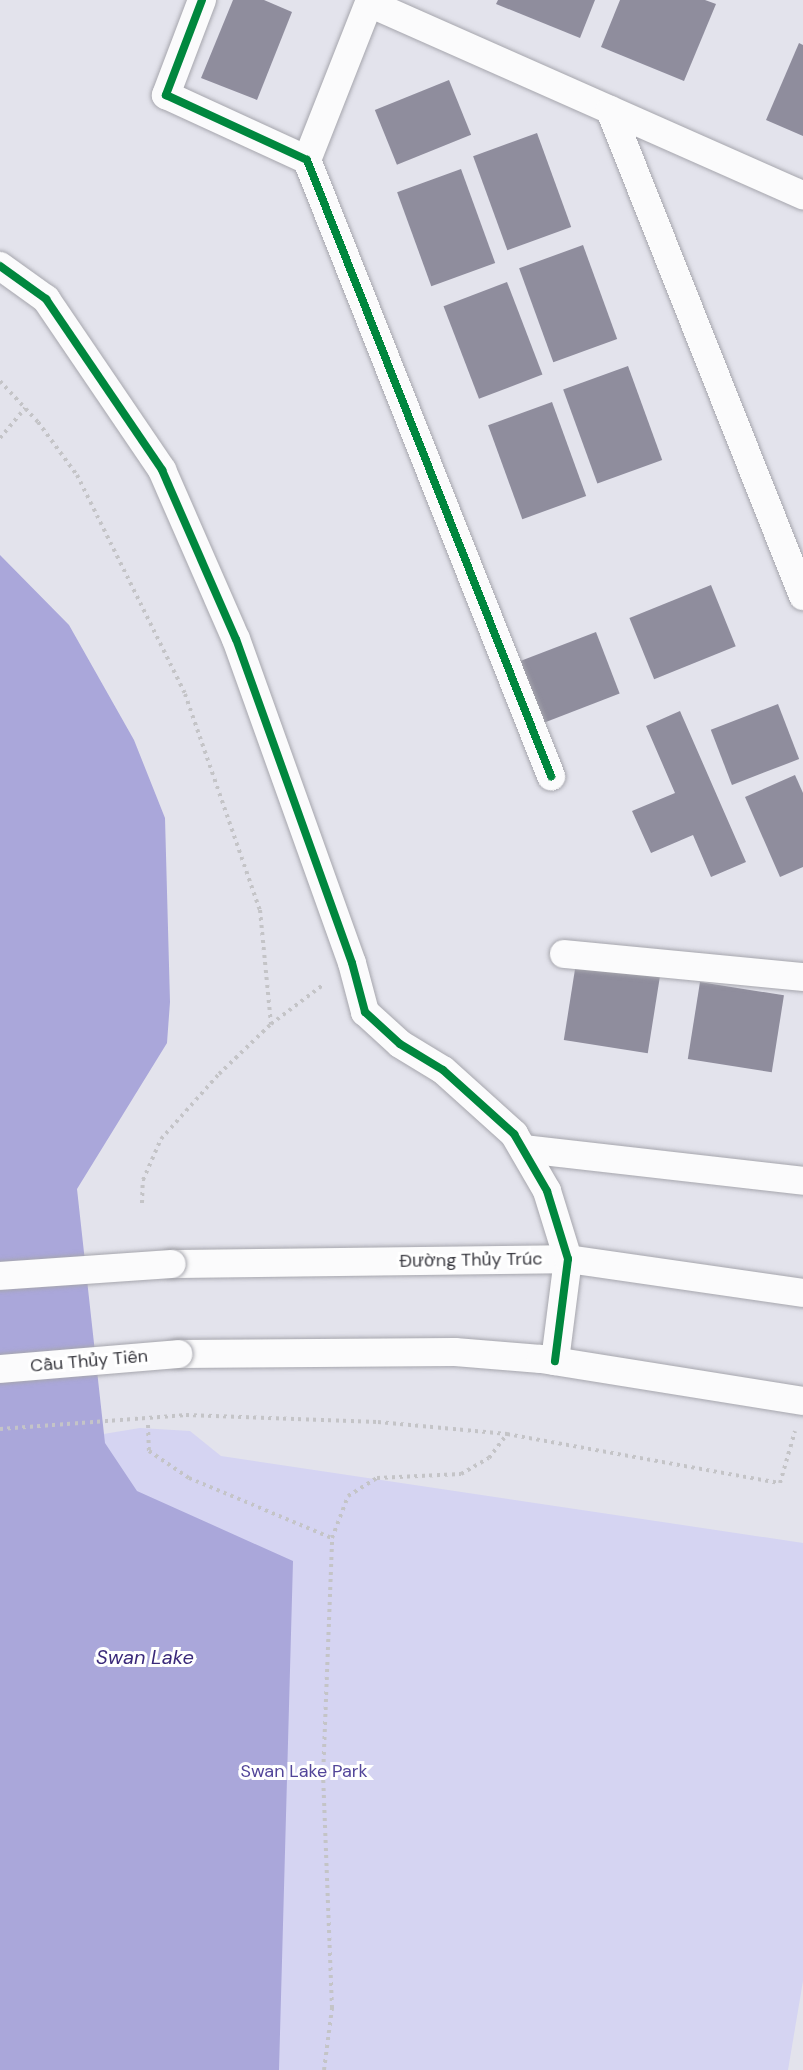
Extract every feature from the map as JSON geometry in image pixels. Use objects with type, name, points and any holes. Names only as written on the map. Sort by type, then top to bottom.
[{"type":"street","points":[[202,0],[166,95],[307,160]]},
{"type":"street","points":[[551,777],[307,160],[370,2],[803,195]]},
{"type":"street","points":[[610,110],[803,596]]},
{"type":"street","points":[[0,266],[46,299],[162,470],[236,639],[352,963],[365,1012],[400,1044],[443,1070],[514,1134],[548,1191],[568,1258],[555,1361],[800,1414]]},
{"type":"street","points":[[564,954],[803,977]]},
{"type":"street","points":[[524,1149],[803,1181]]},
{"type":"street","name":"Đường Thủy Trúc","points":[[0,1276],[172,1263],[568,1258],[803,1293]]},
{"type":"street","name":"Cầu Thủy Tiên","points":[[0,1369],[178,1354],[455,1352],[555,1361]]},
{"type":"path","points":[[0,381],[25,408],[77,475],[185,694],[260,910],[271,1024]]},
{"type":"path","points":[[0,438],[25,408]]},
{"type":"path","points":[[142,1203],[143,1180],[161,1139],[219,1074],[271,1024],[352,963]]},
{"type":"path","points":[[0,1429],[186,1415],[378,1422],[507,1434],[780,1484],[800,1414]]},
{"type":"path","points":[[148,1425],[149,1451],[189,1478],[332,1538]]},
{"type":"path","points":[[324,2070],[332,2008],[323,1777],[332,1538],[348,1496],[377,1478],[461,1474],[489,1458],[507,1434]]},
{"type":"green space","name":"Swan Lake Park","points":[[140,1428],[190,1431],[221,1456],[803,1543],[803,1981],[788,2070],[0,2070],[0,1451]]},
{"type":"water","name":"Swan Lake","points":[[0,555],[69,625],[134,740],[165,818],[170,1002],[167,1043],[77,1189],[105,1443],[137,1491],[293,1561],[279,2070],[0,2070]]},
{"type":"building","points":[[233,0],[264,0],[292,12],[257,100],[201,78]]},
{"type":"building","points":[[498,0],[595,0],[580,38],[496,4]]},
{"type":"building","points":[[620,0],[705,0],[716,4],[684,81],[601,47]]},
{"type":"building","points":[[799,43],[803,45],[803,136],[766,120]]},
{"type":"building","points":[[449,80],[471,135],[397,165],[375,110]]},
{"type":"building","points":[[537,133],[571,227],[507,250],[473,156]]},
{"type":"building","points":[[461,169],[495,263],[431,286],[397,192]]},
{"type":"building","points":[[583,245],[617,339],[553,362],[519,268]]},
{"type":"building","points":[[507,282],[542,374],[479,399],[444,306]]},
{"type":"building","points":[[628,366],[662,460],[597,484],[563,390]]},
{"type":"building","points":[[552,402],[586,496],[522,519],[488,425]]},
{"type":"building","points":[[711,585],[736,646],[654,679],[629,618]]},
{"type":"building","points":[[596,632],[620,694],[537,725],[514,664]]},
{"type":"building","points":[[778,704],[799,759],[732,785],[711,730]]},
{"type":"building","points":[[680,711],[746,862],[711,877],[693,835],[651,853],[632,811],[675,793],[646,726]]},
{"type":"building","points":[[795,775],[803,793],[803,867],[780,877],[745,797]]},
{"type":"building","points":[[576,963],[660,976],[648,1053],[564,1040]]},
{"type":"building","points":[[700,982],[784,995],[772,1072],[688,1059]]},
{"type":"cycle path","points":[[202,0],[166,95],[307,160],[551,776]]},
{"type":"cycle path","points":[[0,266],[46,299],[162,470],[236,639],[352,963],[365,1012],[400,1044],[443,1070],[514,1134],[547,1191],[568,1259],[555,1361]]}]
